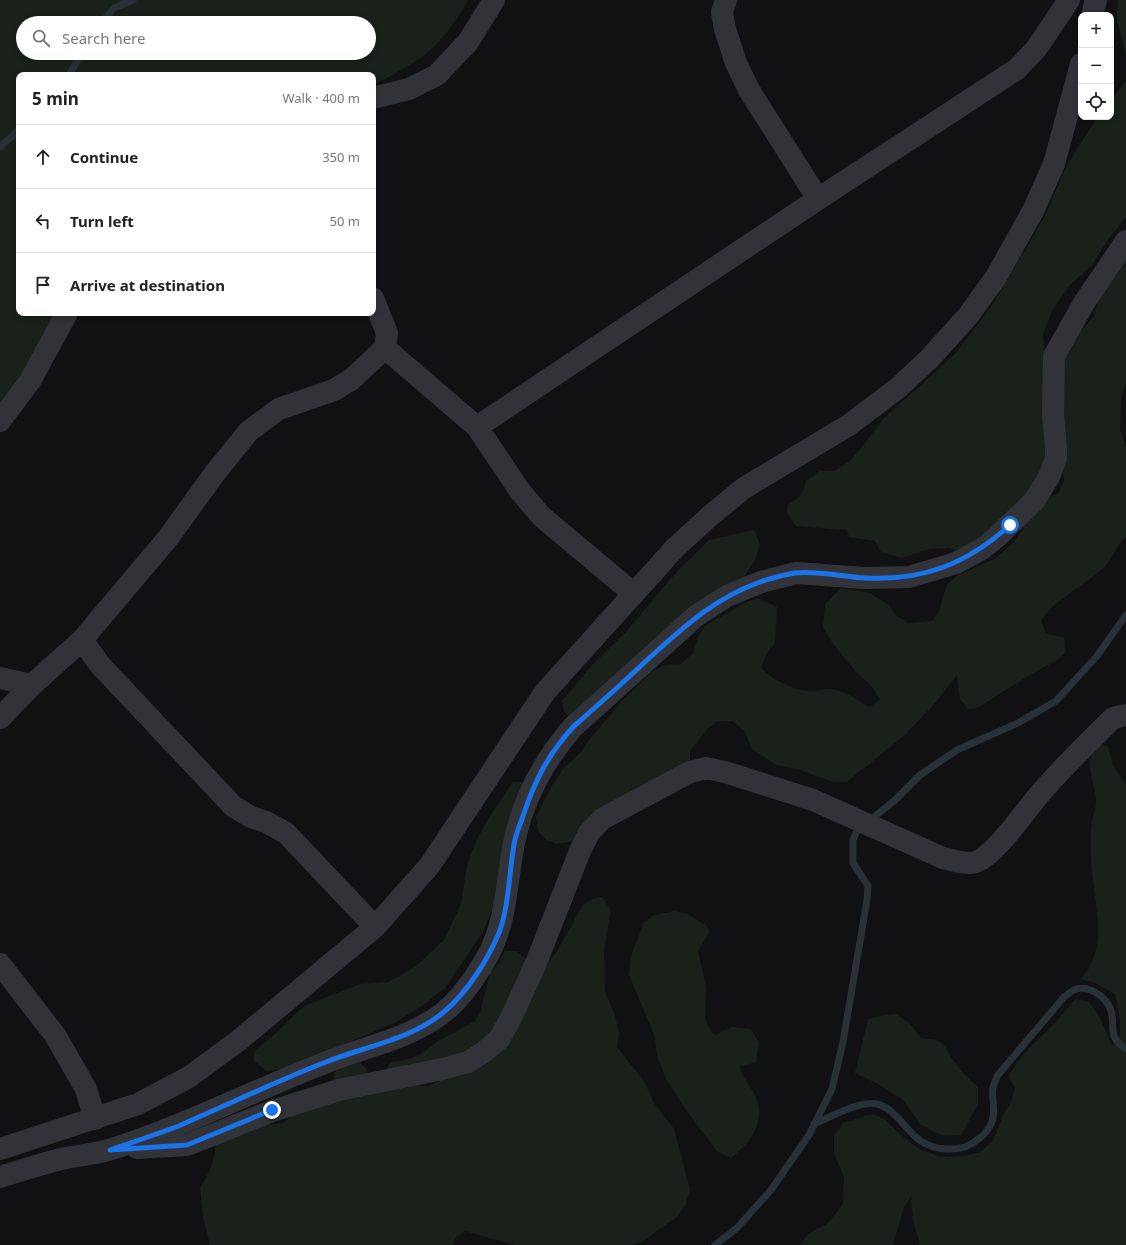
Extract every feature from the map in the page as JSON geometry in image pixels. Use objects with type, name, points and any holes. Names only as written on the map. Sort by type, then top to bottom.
[{"type":"street","points":[[376,97],[409,89],[436,75],[468,42],[494,0]]},
{"type":"street","points":[[726,0],[722,12],[725,29],[736,63],[749,90],[818,199]]},
{"type":"street","points":[[477,427],[818,199],[1017,69],[1036,49],[1069,0]]},
{"type":"street","points":[[1093,12],[1096,0]]},
{"type":"street","points":[[0,1149],[138,1104],[189,1077],[238,1041],[375,927],[430,865],[545,692],[675,548],[744,488],[849,425],[898,388],[930,358],[968,316],[996,277],[1033,211],[1054,164],[1078,75]]},
{"type":"street","points":[[110,1150],[179,1125],[342,1056],[408,1034],[444,1012],[457,1000],[472,980],[486,958],[499,932],[504,913],[514,843],[528,800],[542,768],[573,727],[696,616],[727,596],[761,582],[796,573],[890,578],[909,577],[929,572],[962,560],[982,549],[1002,533],[1034,501],[1049,477],[1056,459],[1053,414],[1054,356],[1084,303],[1126,241]]},
{"type":"street","points":[[0,718],[32,685],[82,640],[168,538],[215,472],[250,431],[279,409],[334,390],[352,380],[385,348],[387,333],[376,306]]},
{"type":"street","points":[[0,420],[30,381],[65,316]]},
{"type":"street","points":[[385,348],[477,427],[520,491],[541,516],[634,594]]},
{"type":"street","points":[[82,640],[100,665],[232,806],[250,817],[266,822],[286,833],[375,927]]},
{"type":"street","points":[[0,678],[32,685]]},
{"type":"street","points":[[0,1176],[61,1159],[110,1150],[187,1145],[272,1110],[332,1092],[392,1078],[442,1069],[468,1062],[499,1039],[510,1020],[536,963],[580,851],[590,833],[602,819],[690,772],[706,768],[725,772],[813,800],[943,858],[962,862],[975,862],[985,858],[1045,788],[1113,718],[1126,714]]},
{"type":"street","points":[[0,964],[55,1035],[86,1089],[96,1118]]},
{"type":"shaded area","points":[[0,0],[468,0],[449,30],[428,52],[404,68],[376,83],[376,72],[16,72],[16,316],[55,316],[22,375],[0,404]]},
{"type":"shaded area","points":[[1118,0],[1126,0],[1126,56],[1117,20]]},
{"type":"shaded area","points":[[1126,81],[1126,217],[1109,238],[1092,265],[1070,285],[1053,309],[1043,334],[1045,356],[1046,464],[1019,506],[968,547],[954,550],[949,548],[929,549],[902,558],[881,552],[875,541],[849,537],[847,530],[796,526],[787,513],[788,504],[796,500],[801,495],[806,481],[819,471],[834,471],[850,461],[883,419],[955,354],[990,308],[1045,216],[1064,171],[1095,120],[1114,120],[1114,96]]},
{"type":"shaded area","points":[[1126,260],[1126,382],[1121,399],[1120,428],[1126,449],[1126,537],[1119,544],[1110,560],[1104,567],[1055,605],[1041,620],[1046,634],[1064,637],[1065,653],[1056,661],[1035,672],[977,708],[968,709],[960,699],[957,675],[936,702],[907,733],[847,782],[833,782],[797,769],[776,765],[752,749],[745,732],[733,721],[718,721],[706,730],[690,751],[690,762],[575,841],[556,844],[546,840],[538,831],[536,817],[551,787],[563,769],[582,751],[589,740],[623,700],[651,672],[665,665],[680,664],[693,653],[698,637],[705,626],[744,603],[758,598],[777,607],[775,643],[767,653],[761,668],[771,677],[791,687],[805,691],[830,689],[840,691],[869,707],[880,700],[874,689],[855,671],[834,645],[823,628],[825,604],[841,588],[870,593],[889,605],[897,616],[909,623],[932,621],[939,611],[947,584],[958,575],[994,559],[1013,543],[1040,504],[1059,492],[1064,480],[1062,466],[1059,368],[1068,346],[1094,316],[1099,300]]},
{"type":"shaded area","points":[[754,530],[760,544],[755,560],[740,583],[571,717],[564,712],[562,701],[592,665],[626,632],[679,569],[709,540]]},
{"type":"shaded area","points":[[1102,745],[1108,747],[1113,765],[1126,785],[1126,1245],[920,1245],[913,1220],[911,1197],[904,1207],[893,1245],[800,1245],[808,1234],[828,1223],[843,1204],[844,1177],[834,1153],[834,1135],[843,1123],[873,1114],[885,1119],[896,1131],[919,1149],[942,1157],[964,1156],[980,1152],[993,1141],[1003,1115],[1010,1104],[1015,1088],[1008,1076],[1025,1052],[1055,1023],[1075,999],[1089,1002],[1100,1018],[1112,1046],[1120,1036],[1120,1020],[1115,994],[1095,983],[1081,979],[1090,965],[1096,951],[1098,936],[1098,921],[1091,858],[1091,826],[1096,808],[1096,796],[1090,771],[1090,763],[1091,755],[1095,749]]},
{"type":"shaded area","points":[[513,782],[528,782],[495,903],[483,932],[445,988],[422,1006],[396,1022],[288,1069],[266,1071],[253,1060],[255,1051],[304,1006],[360,984],[388,982],[415,967],[444,940],[461,904],[467,865],[477,839],[493,811]]},
{"type":"shaded area","points":[[602,897],[611,910],[604,950],[605,992],[615,1015],[619,1034],[617,1047],[644,1081],[654,1103],[674,1129],[690,1189],[686,1204],[678,1216],[643,1241],[633,1245],[515,1245],[465,1231],[457,1236],[452,1245],[210,1245],[203,1217],[200,1187],[211,1167],[216,1144],[254,1127],[281,1123],[290,1117],[296,1110],[383,1086],[429,1086],[445,1077],[472,1069],[557,951],[583,905],[594,898]]},
{"type":"shaded area","points":[[675,911],[690,915],[708,927],[709,933],[698,951],[705,980],[705,1013],[707,1025],[710,1030],[715,1035],[732,1027],[751,1029],[759,1043],[756,1062],[740,1067],[744,1078],[755,1095],[759,1114],[758,1122],[751,1138],[731,1158],[717,1151],[688,1113],[666,1079],[657,1056],[655,1037],[629,975],[631,956],[644,923],[654,915]]},
{"type":"shaded area","points":[[505,951],[516,951],[527,960],[499,1028],[466,1055],[388,1071],[387,1067],[391,1062],[401,1061],[420,1055],[438,1041],[475,1021],[480,1013],[490,973],[499,963]]},
{"type":"shaded area","points":[[896,1014],[909,1023],[921,1038],[940,1042],[961,1070],[978,1087],[978,1104],[961,1135],[943,1136],[921,1125],[902,1099],[878,1084],[855,1073],[868,1019]]},
{"type":"shaded area","points":[[360,1062],[367,1070],[368,1078],[333,1081],[334,1073],[339,1066]]},
{"type":"waterway","points":[[107,16],[114,8],[133,0]]},
{"type":"waterway","points":[[71,72],[78,60]]},
{"type":"waterway","points":[[0,147],[16,133]]},
{"type":"waterway","points":[[715,1245],[737,1228],[771,1190],[809,1135],[832,1089],[843,1042],[867,900],[868,886],[853,863],[853,840],[857,831],[895,800],[920,775],[957,750],[1018,723],[1056,701],[1097,656],[1126,615]]},
{"type":"waterway","points":[[814,1124],[854,1107],[870,1103],[886,1108],[923,1143],[934,1147],[954,1149],[965,1147],[977,1141],[984,1135],[993,1119],[993,1088],[997,1076],[1064,997],[1079,989],[1095,992],[1108,1004],[1112,1014],[1114,1034],[1116,1039],[1126,1049]]},
{"type":"route","points":[[272,1110],[187,1145],[110,1150],[179,1125],[295,1074],[342,1056],[408,1034],[444,1012],[457,1000],[472,980],[486,958],[499,932],[504,913],[514,843],[528,800],[542,768],[573,727],[696,616],[727,596],[761,582],[796,573],[864,578],[890,578],[909,577],[929,572],[956,563],[982,549],[1010,525]]}]
